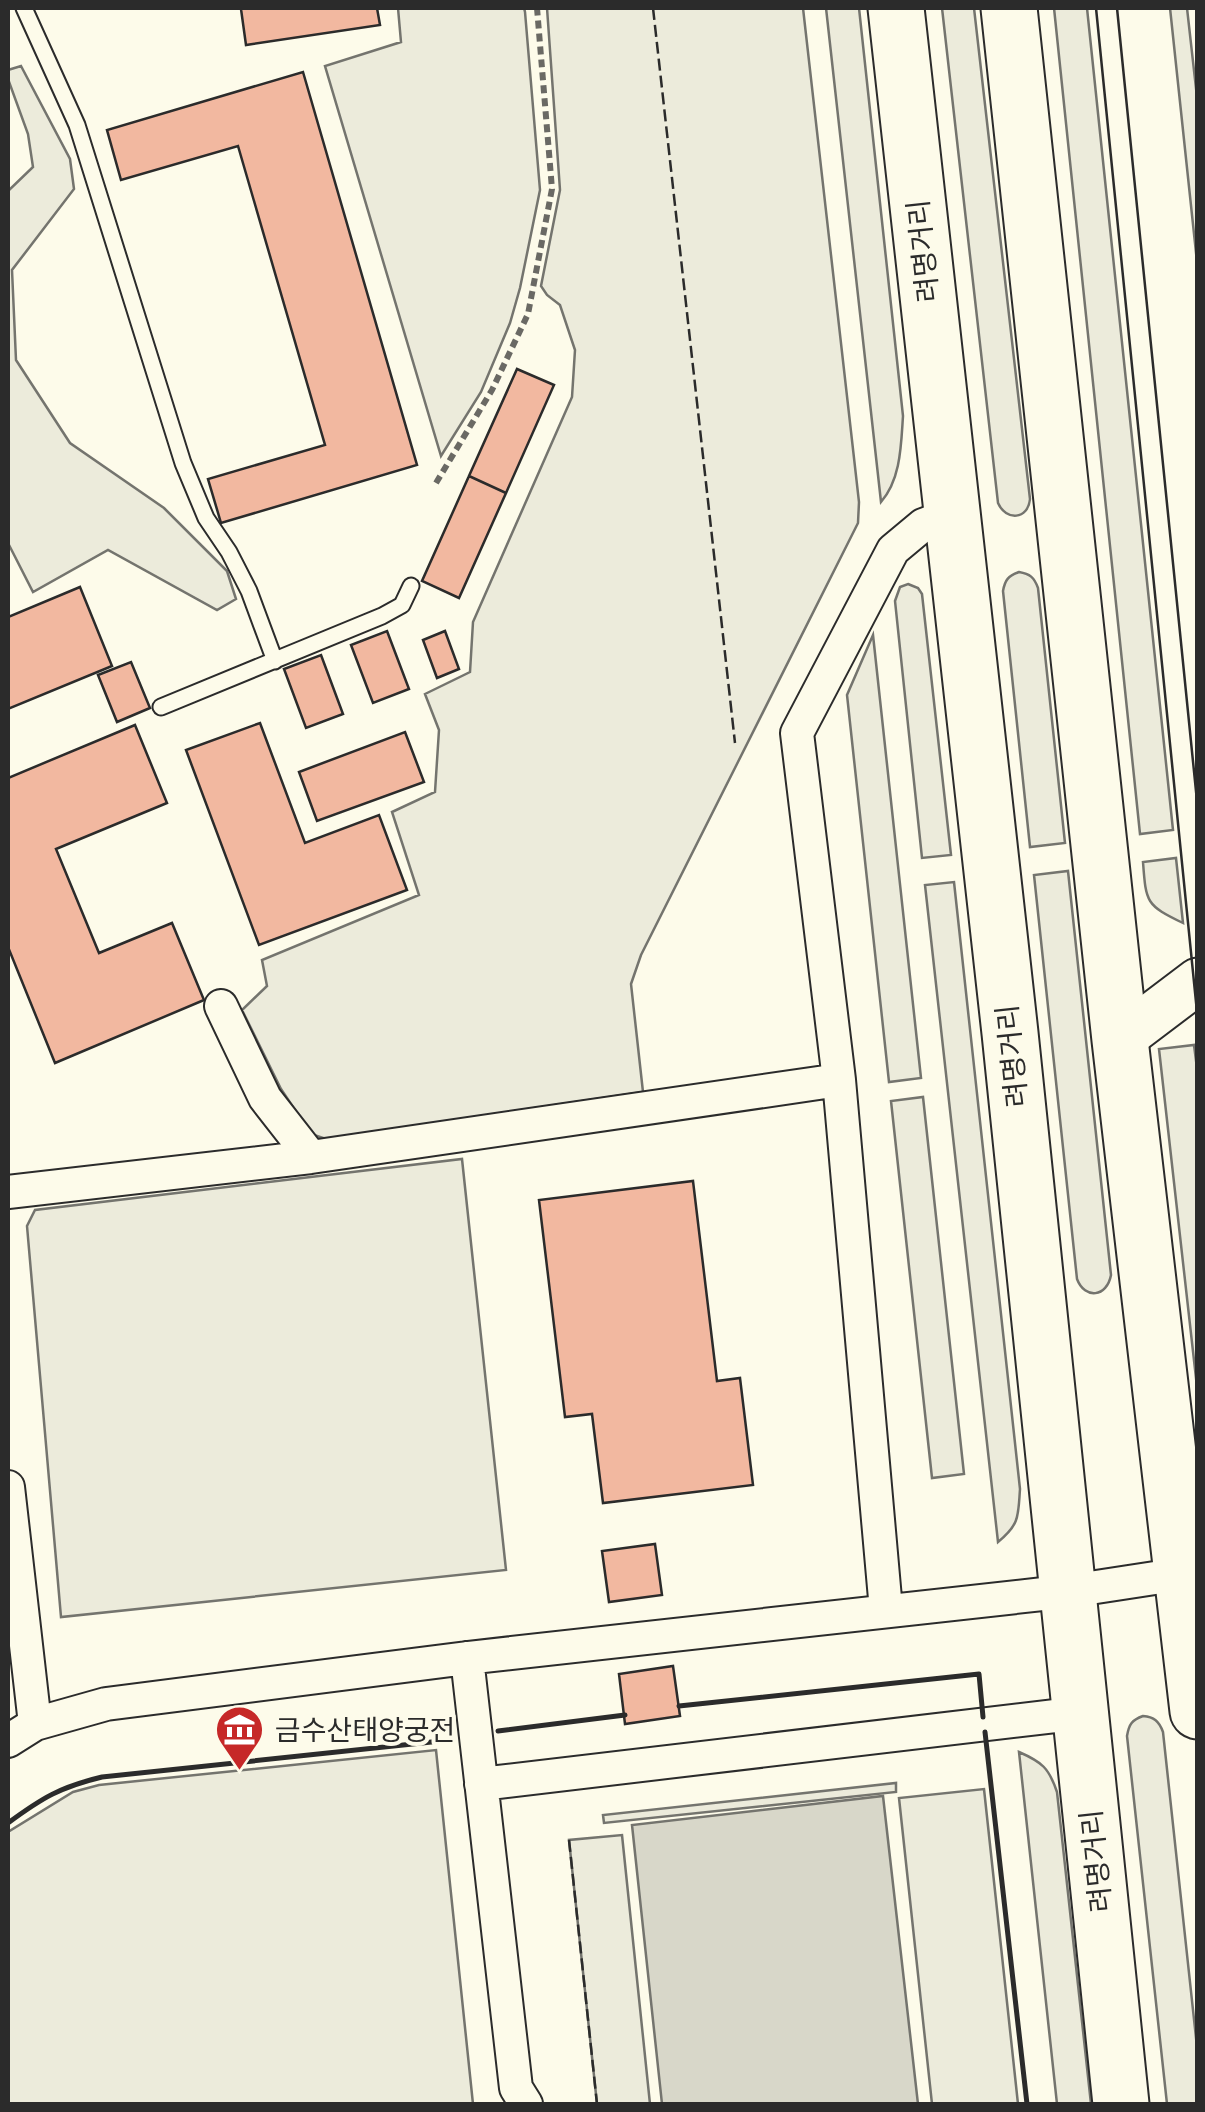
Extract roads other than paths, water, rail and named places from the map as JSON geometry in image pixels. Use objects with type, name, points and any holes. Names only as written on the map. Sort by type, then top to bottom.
[{"type":"highway","name":"려명거리","points":[[896,8],[1070,1591],[1121,2104]]},
{"type":"highway","points":[[1009,8],[1120,1040],[1198,1711]]},
{"type":"street","points":[[886,1610],[838,1080],[797,733],[893,550],[923,525],[952,514]]},
{"type":"street","points":[[1120,1040],[1198,981]]},
{"type":"street","points":[[221,1006],[265,1098],[311,1156]]},
{"type":"street","points":[[8,1192],[311,1156],[838,1080]]},
{"type":"street","points":[[8,1488],[21,1732],[106,1704],[467,1658],[1070,1591],[1182,1574]]},
{"type":"street","points":[[467,1658],[516,2088],[526,2104]]},
{"type":"street","points":[[481,1784],[1081,1713]]},
{"type":"lane","points":[[24,8],[77,125],[183,463],[206,518],[249,591],[276,661]]},
{"type":"lane","points":[[160,706],[382,616],[402,605],[411,586]]},
{"type":"tram line","points":[[1096,8],[1198,1022]]},
{"type":"tram line","points":[[1117,8],[1198,811]]},
{"type":"place","name":"금수산태양궁전","points":[[240,1772]]}]
